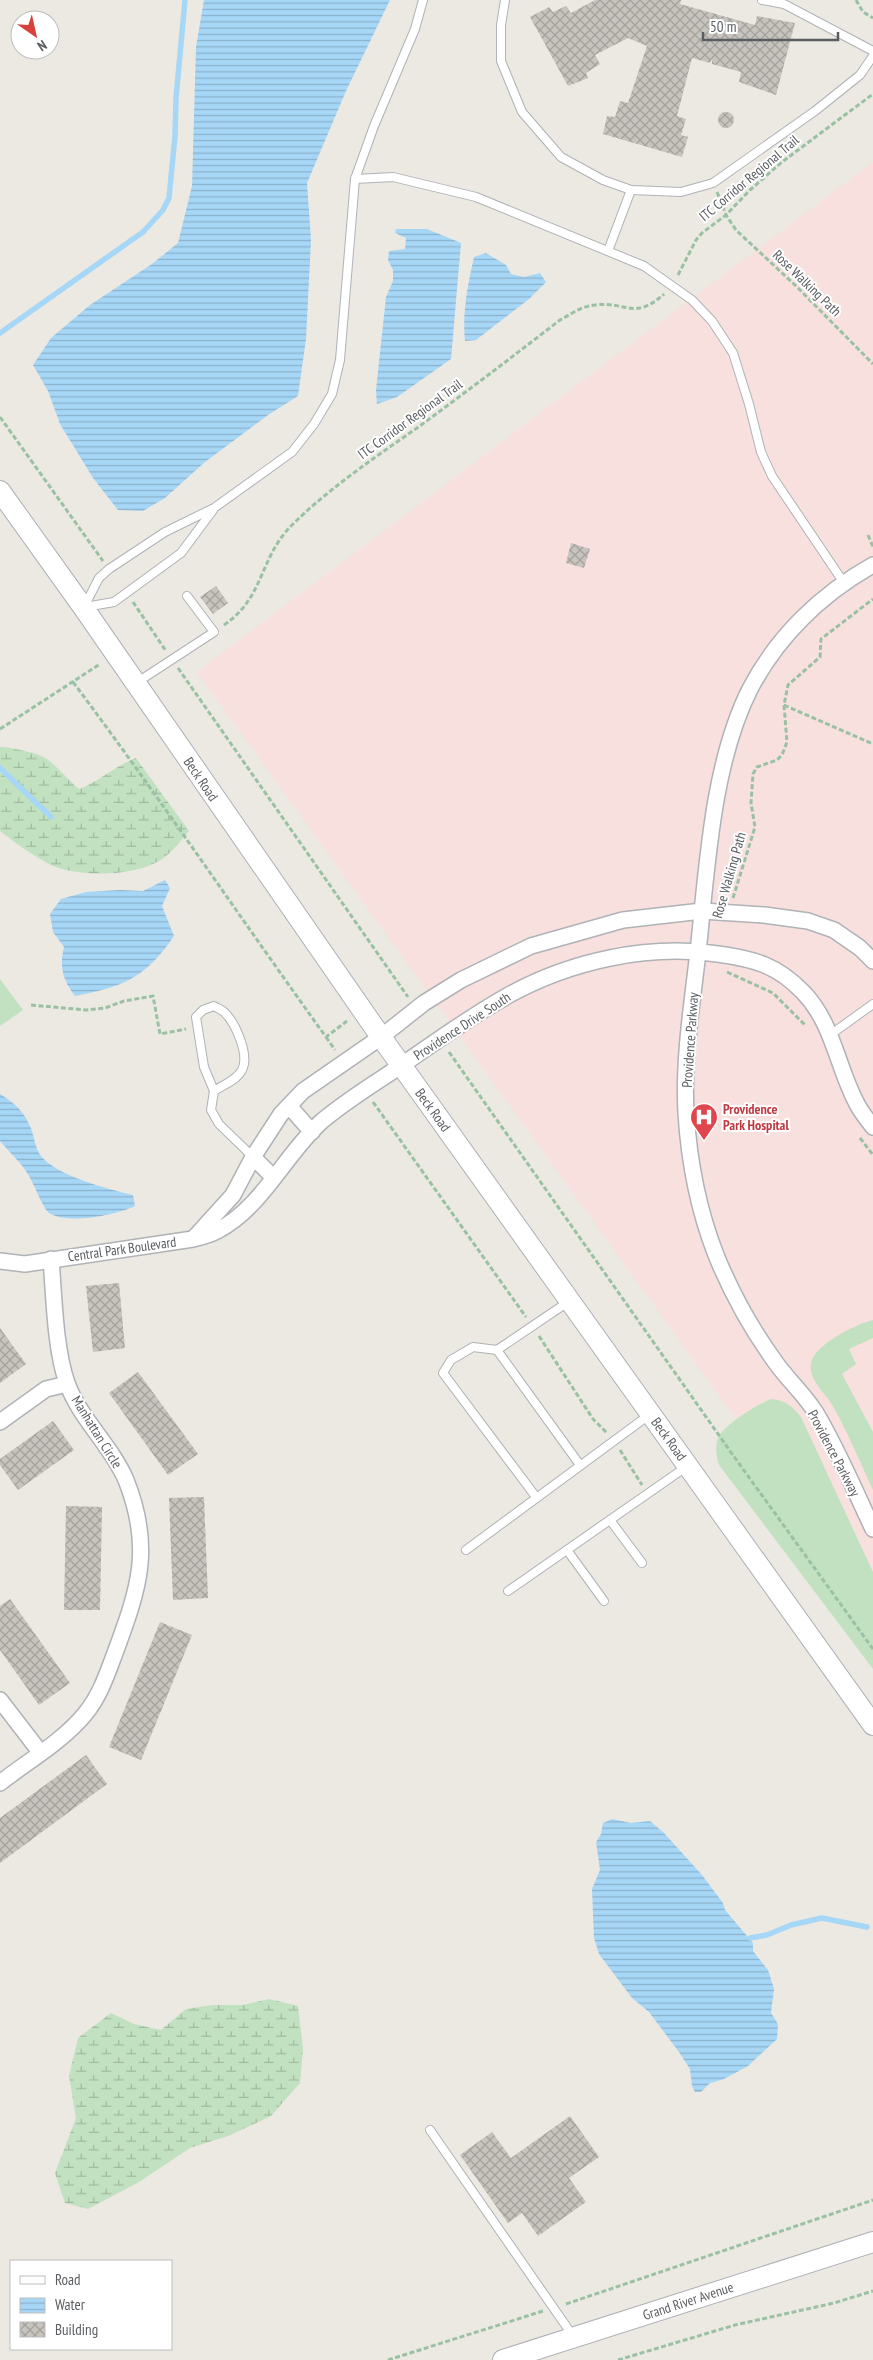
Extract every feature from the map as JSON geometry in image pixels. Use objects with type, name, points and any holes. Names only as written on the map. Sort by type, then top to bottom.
[{"type":"main road","name":"Beck Road","points":[[0,491],[83,607],[362,1011],[873,1725]]},
{"type":"main road","name":"Grand River Avenue","points":[[503,2360],[873,2242]]},
{"type":"street","name":"Providence Parkway","points":[[873,565],[844,583],[800,620],[772,652],[750,690],[734,725],[720,780],[702,911],[687,1049],[686,1111],[691,1164],[702,1211],[716,1255],[751,1325],[778,1365],[815,1412],[873,1529]]},
{"type":"street","points":[[381,1037],[417,1008],[461,980],[531,946],[623,920],[702,911],[764,915],[808,921],[834,930],[860,948],[873,961]]},
{"type":"street","name":"Providence Drive South","points":[[401,1065],[509,995],[548,978],[594,962],[663,950],[721,954],[748,958],[769,965],[804,993],[822,1016],[856,1102],[873,1127]]},
{"type":"street","name":"Central Park Boulevard","points":[[193,1240],[233,1195],[253,1157],[281,1114],[303,1091],[381,1037]]},
{"type":"street","name":"Central Park Boulevard","points":[[50,1259],[193,1240],[217,1232],[237,1218],[252,1204],[294,1150],[312,1132],[358,1094],[401,1065]]},
{"type":"street","points":[[289,1106],[312,1132]]},
{"type":"street","points":[[253,1157],[273,1176]]},
{"type":"street","points":[[0,1261],[25,1264],[50,1259]]},
{"type":"street","name":"Manhattan Circle","points":[[0,1783],[73,1726],[96,1699],[135,1599],[139,1579],[138,1521],[125,1480],[117,1461],[67,1384],[58,1334],[50,1259]]},
{"type":"street","points":[[0,1422],[46,1389],[67,1384]]},
{"type":"street","points":[[0,1700],[40,1752]]},
{"type":"lane","points":[[83,607],[99,578],[109,569],[165,532],[214,508],[292,452],[314,424],[332,394],[340,360],[355,180],[374,126],[415,29],[423,0]]},
{"type":"lane","points":[[505,0],[501,25],[502,61],[522,112],[561,157],[604,180],[631,190],[681,192],[713,183],[815,111],[860,75],[873,56]]},
{"type":"lane","points":[[762,0],[784,4],[873,51]]},
{"type":"lane","points":[[355,180],[392,177],[476,197],[608,251],[658,274],[692,300],[712,321],[733,353],[749,404],[761,452],[772,476],[844,583]]},
{"type":"lane","points":[[608,251],[631,190]]},
{"type":"lane","points":[[83,607],[114,602],[182,553],[214,508]]},
{"type":"lane","points":[[136,684],[214,632],[188,596]]},
{"type":"lane","points":[[830,1035],[873,1004]]},
{"type":"lane","points":[[214,1091],[237,1076],[243,1069],[244,1049],[237,1032],[224,1012],[214,1006],[203,1010],[196,1017],[196,1027],[204,1067],[214,1091],[211,1110],[219,1124],[253,1157]]},
{"type":"lane","points":[[536,1497],[443,1373],[451,1360],[473,1347],[496,1350],[570,1301]]},
{"type":"lane","points":[[496,1350],[580,1465]]},
{"type":"lane","points":[[466,1550],[651,1414]]},
{"type":"lane","points":[[508,1591],[688,1466]]},
{"type":"lane","points":[[610,1520],[642,1563]]},
{"type":"lane","points":[[567,1550],[604,1601]]},
{"type":"lane","points":[[430,2130],[574,2338]]},
{"type":"path","points":[[856,0],[863,12],[873,18]]},
{"type":"path","name":"ITC Corridor Regional Trail","points":[[678,274],[696,240],[726,215],[750,190],[782,162],[873,94]]},
{"type":"path","name":"Rose Walking Path","points":[[726,215],[752,247],[797,287],[873,364]]},
{"type":"path","name":"ITC Corridor Regional Trail","points":[[214,632],[245,608],[252,599],[273,549],[290,527],[376,457],[560,320],[580,308],[605,305],[632,310],[644,308],[665,292]]},
{"type":"path","points":[[0,417],[109,569]]},
{"type":"path","points":[[868,534],[873,546]]},
{"type":"path","points":[[127,594],[417,1008]]},
{"type":"path","name":"Rose Walking Path","points":[[728,913],[755,827],[751,803],[753,774],[757,767],[778,760],[787,742],[784,705],[788,685],[820,657],[822,639],[873,599]]},
{"type":"path","points":[[0,729],[115,654]]},
{"type":"path","points":[[73,682],[182,832],[233,908],[326,1037],[362,1011]]},
{"type":"path","points":[[784,705],[873,744]]},
{"type":"path","points":[[721,954],[728,974],[773,993],[808,1028]]},
{"type":"path","points":[[31,1005],[86,1010],[105,1008],[124,1001],[153,996],[160,1034],[196,1027]]},
{"type":"path","points":[[439,1039],[735,1458],[873,1649]]},
{"type":"path","points":[[855,1131],[873,1155]]},
{"type":"path","points":[[420,1168],[533,1327],[593,1419],[614,1440],[647,1494]]},
{"type":"path","points":[[388,2360],[553,2308],[873,2200]]},
{"type":"path","points":[[618,2360],[735,2325],[834,2303],[873,2291]]},
{"type":"shaded area","name":"Providence Park Hospital","points":[[873,162],[873,1609],[197,672]]},
{"type":"green space","points":[[0,747],[24,751],[47,759],[79,789],[136,758],[189,831],[166,856],[155,863],[126,872],[77,872],[51,865],[0,831]]},
{"type":"green space","points":[[0,979],[23,1010],[0,1026]]},
{"type":"green space","points":[[873,1320],[873,1338],[849,1349],[856,1364],[842,1374],[873,1432],[873,1490],[833,1406],[812,1375],[811,1363],[814,1356],[828,1342],[847,1330]]},
{"type":"green space","points":[[771,1399],[788,1404],[801,1417],[873,1572],[873,1669],[719,1465],[716,1448],[721,1433],[741,1416]]},
{"type":"green space","points":[[269,1999],[298,2006],[303,2049],[300,2083],[271,2116],[228,2136],[190,2148],[139,2182],[88,2209],[65,2203],[55,2173],[76,2118],[69,2076],[78,2038],[111,2013],[134,2024],[161,2030],[186,2009],[212,2005],[243,2005]]},
{"type":"water","points":[[204,0],[390,0],[346,91],[307,183],[311,240],[306,339],[298,396],[268,415],[205,462],[165,498],[143,511],[118,510],[93,478],[60,424],[48,391],[33,365],[51,338],[90,305],[152,264],[178,243],[192,186],[196,47]]},
{"type":"water","points":[[396,229],[427,229],[461,243],[451,359],[397,397],[377,404],[376,390],[386,297],[393,281],[393,270],[388,260],[389,251],[405,249],[406,238],[395,233]]},
{"type":"water","points":[[486,253],[506,265],[511,274],[524,277],[540,273],[546,282],[529,299],[476,340],[465,341],[465,309],[474,257]]},
{"type":"water","points":[[165,880],[170,888],[162,906],[174,936],[164,950],[143,971],[132,978],[106,989],[75,996],[63,973],[64,947],[53,932],[50,914],[61,899],[86,892],[143,891]]},
{"type":"water","points":[[0,1094],[24,1114],[31,1127],[37,1150],[46,1161],[56,1168],[82,1180],[133,1195],[135,1206],[116,1213],[80,1218],[57,1217],[49,1213],[26,1171],[0,1141]]},
{"type":"water","points":[[612,1819],[631,1823],[650,1821],[664,1833],[702,1875],[723,1903],[725,1910],[753,1943],[753,1951],[768,1970],[774,1989],[771,2013],[778,2024],[777,2039],[748,2066],[724,2079],[710,2083],[701,2092],[695,2092],[692,2086],[690,2069],[679,2052],[649,2012],[632,1998],[599,1954],[594,1938],[592,1889],[600,1870],[596,1842],[601,1834],[603,1823]]},
{"type":"building","points":[[595,0],[681,0],[680,4],[755,25],[757,16],[795,23],[776,95],[739,82],[741,72],[712,64],[712,59],[710,63],[692,58],[677,116],[686,119],[681,135],[688,137],[682,157],[603,134],[607,116],[615,117],[620,101],[628,103],[647,46],[628,38],[595,55],[600,64],[586,73],[588,78],[568,86],[530,17],[549,7],[553,12],[566,6],[571,13]]},
{"type":"building","points":[[723,112],[729,112],[734,117],[732,126],[723,128],[718,123],[718,117]]},
{"type":"building","points":[[571,543],[590,549],[584,568],[566,563]]},
{"type":"building","points":[[216,586],[228,603],[213,614],[200,597]]},
{"type":"building","points":[[119,1283],[125,1348],[93,1352],[86,1286]]},
{"type":"building","points":[[0,1328],[26,1364],[0,1383]]},
{"type":"building","points":[[138,1372],[198,1454],[168,1475],[109,1393]]},
{"type":"building","points":[[53,1421],[74,1450],[18,1490],[0,1465],[0,1459]]},
{"type":"building","points":[[204,1497],[208,1598],[173,1600],[169,1498]]},
{"type":"building","points":[[66,1506],[102,1507],[100,1610],[64,1610]]},
{"type":"building","points":[[10,1599],[70,1683],[39,1705],[0,1650],[0,1606]]},
{"type":"building","points":[[160,1622],[192,1635],[141,1760],[109,1747]]},
{"type":"building","points":[[86,1755],[107,1784],[0,1863],[0,1818]]},
{"type":"building","points":[[570,2116],[599,2157],[569,2178],[586,2202],[538,2236],[522,2213],[508,2223],[460,2155],[492,2132],[511,2158]]},
{"type":"waterway","points":[[0,333],[143,232],[163,210],[169,198],[185,0]]},
{"type":"waterway","points":[[0,768],[51,817]]},
{"type":"waterway","points":[[750,1938],[767,1935],[791,1925],[822,1918],[867,1927]]},
{"type":"place","name":"Providence Park Hospital","points":[[704,1141]]}]
